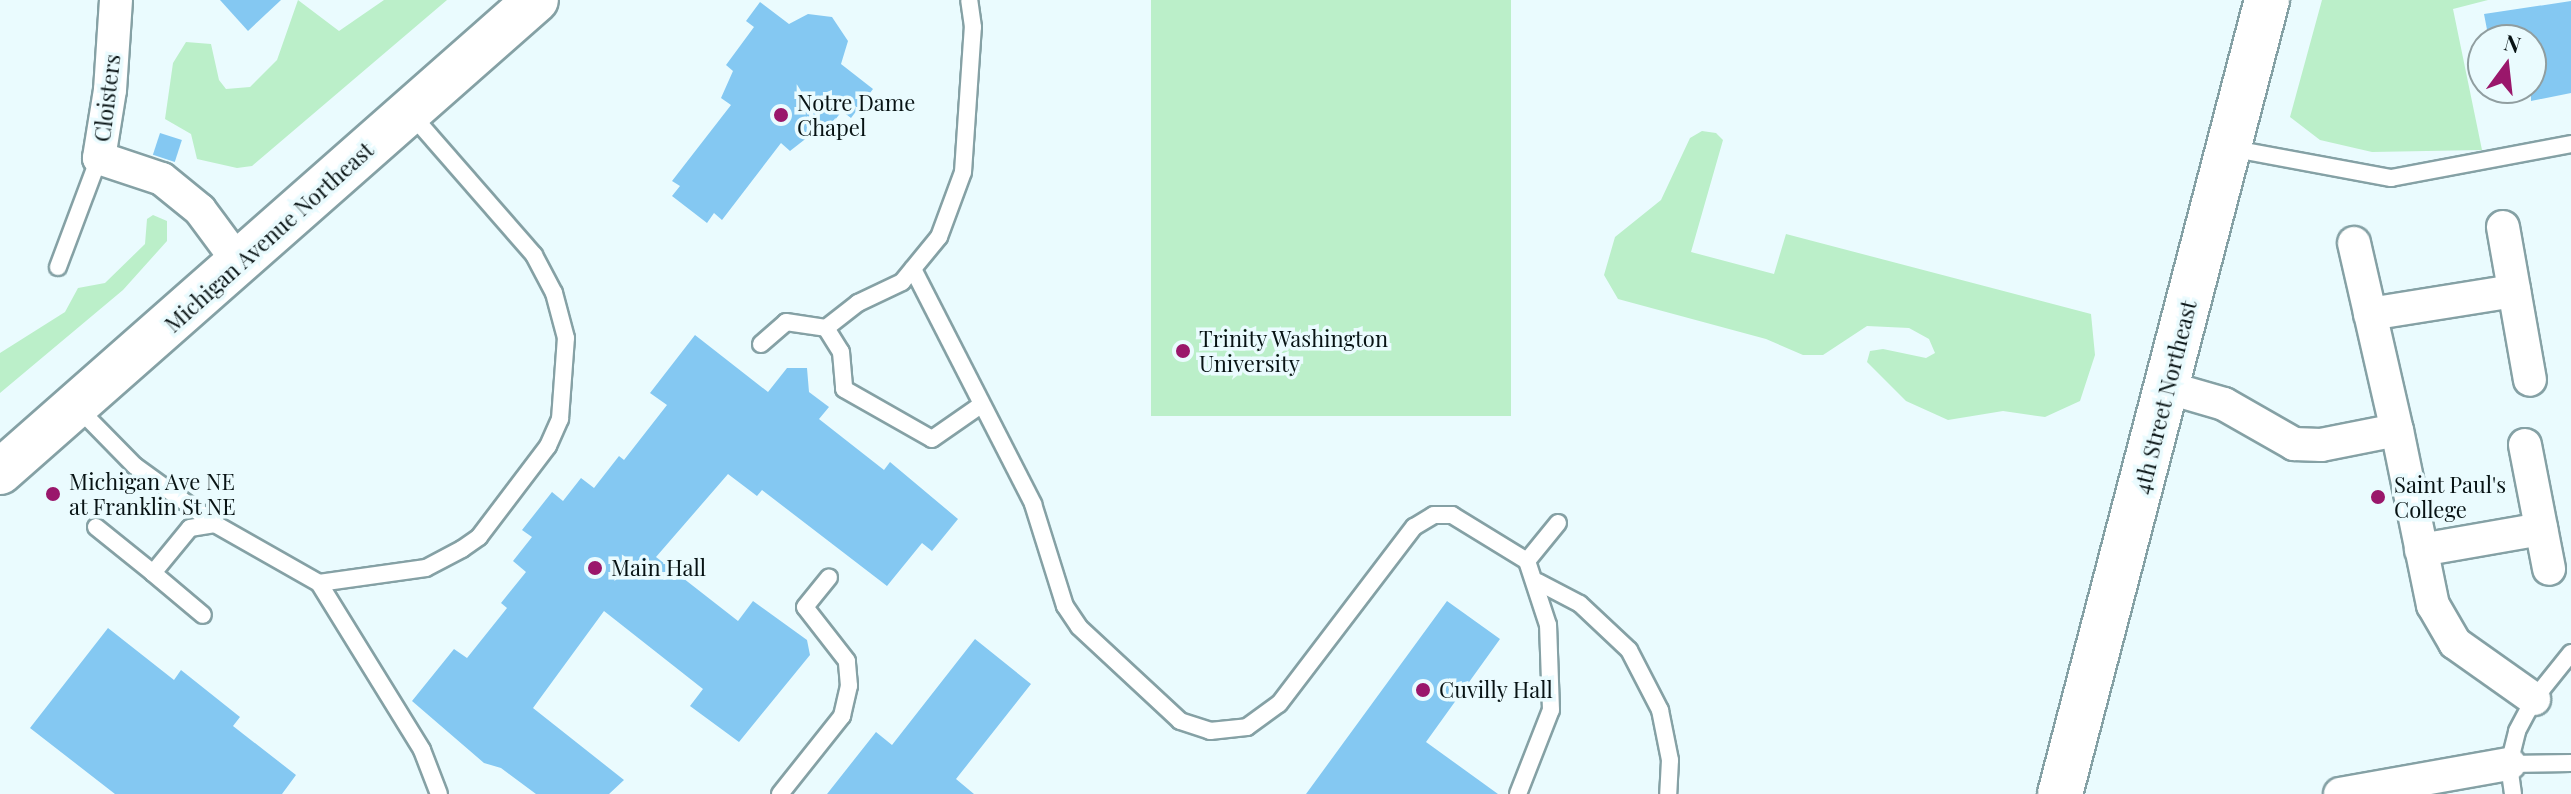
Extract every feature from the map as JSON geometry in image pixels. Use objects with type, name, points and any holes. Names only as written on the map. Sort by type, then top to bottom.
[{"type":"street","name":"Cloisters","points":[[116,0],[110,90],[99,158],[162,179],[200,210],[240,264]]},
{"type":"street","name":"Michigan Avenue Northeast","points":[[0,472],[78,408],[536,0]]},
{"type":"street","name":"4th Street Northeast","points":[[2060,794],[2169,388],[2227,148],[2267,0]]},
{"type":"street","points":[[2503,227],[2530,380]]},
{"type":"street","points":[[2354,243],[2433,605],[2455,643],[2534,699]]},
{"type":"street","points":[[2370,314],[2514,291]]},
{"type":"street","points":[[2169,388],[2224,404],[2266,433],[2294,444],[2321,445],[2397,430]]},
{"type":"street","points":[[2525,445],[2549,569]]},
{"type":"street","points":[[2421,550],[2541,529]]},
{"type":"street","points":[[2340,794],[2511,779]]},
{"type":"lane","points":[[761,344],[786,322],[826,328],[858,303],[902,282],[939,237],[963,172],[973,27],[969,0]]},
{"type":"lane","points":[[319,583],[361,581],[426,568],[479,537],[548,446],[562,408],[566,338],[554,293],[534,255],[410,112]]},
{"type":"lane","points":[[2227,148],[2391,178],[2571,144]]},
{"type":"lane","points":[[58,267],[99,158]]},
{"type":"lane","points":[[913,269],[1033,504],[1065,606],[1079,627],[1180,721],[1210,731],[1247,727],[1279,704],[1414,527],[1434,515],[1452,515],[1527,561],[1538,582],[1548,625],[1551,710],[1518,794]]},
{"type":"lane","points":[[826,328],[841,352],[844,389],[932,439],[981,405]]},
{"type":"lane","points":[[78,408],[135,466],[215,524],[319,583],[422,750],[439,794]]},
{"type":"lane","points":[[1527,561],[1558,523]]},
{"type":"lane","points":[[153,573],[190,528],[215,524]]},
{"type":"lane","points":[[96,527],[203,615]]},
{"type":"lane","points":[[780,794],[842,716],[849,686],[847,661],[805,607],[829,577]]},
{"type":"lane","points":[[1538,582],[1580,604],[1629,650],[1660,710],[1670,760],[1668,794]]},
{"type":"lane","points":[[2571,653],[2534,699],[2517,731],[2511,779],[2571,763]]},
{"type":"green space","points":[[298,0],[339,31],[384,0],[447,0],[252,166],[237,168],[197,159],[191,134],[165,119],[173,63],[186,42],[211,44],[219,80],[226,89],[250,87],[277,60]]},
{"type":"green space","points":[[1151,0],[1511,0],[1511,416],[1151,416]]},
{"type":"green space","points":[[2322,0],[2488,0],[2453,9],[2467,77],[2467,104],[2473,104],[2482,150],[2372,152],[2320,140],[2290,117]]},
{"type":"green space","points":[[1702,131],[1716,133],[1723,140],[1691,252],[1774,274],[1786,234],[2091,314],[2095,355],[2080,401],[2045,417],[2003,411],[1948,420],[1906,401],[1867,362],[1870,351],[1883,349],[1926,358],[1935,353],[1929,339],[1909,328],[1867,326],[1823,355],[1803,355],[1766,339],[1618,299],[1604,275],[1615,237],[1661,200],[1690,138]]},
{"type":"green space","points":[[153,215],[167,221],[167,241],[123,290],[0,393],[0,353],[65,312],[78,288],[105,283],[145,244],[147,219]]},
{"type":"building","points":[[220,0],[281,0],[248,31]]},
{"type":"building","points":[[2571,1],[2571,93],[2547,98],[2547,24],[2486,24],[2484,14]]},
{"type":"building","name":"Notre Dame Chapel","points":[[760,2],[789,24],[808,14],[832,17],[848,41],[841,64],[873,89],[851,118],[842,111],[820,139],[813,133],[790,151],[781,143],[722,220],[714,213],[707,223],[672,196],[680,186],[672,181],[731,105],[721,98],[733,71],[726,65],[754,27],[746,21]]},
{"type":"building","points":[[160,133],[182,140],[175,162],[153,155]]},
{"type":"building","name":"Main Hall","points":[[695,335],[768,392],[787,368],[807,368],[809,392],[829,407],[819,419],[884,470],[890,462],[958,519],[932,551],[922,543],[887,586],[762,490],[757,496],[728,474],[656,557],[738,621],[753,601],[807,640],[810,655],[739,742],[690,706],[703,689],[604,611],[533,708],[624,780],[609,794],[536,794],[501,768],[484,763],[412,701],[454,649],[467,658],[507,608],[501,603],[526,572],[513,561],[532,537],[522,530],[552,492],[563,501],[581,478],[594,488],[619,456],[624,460],[667,405],[650,393]]},
{"type":"building","name":"Cuvilly Hall","points":[[1447,601],[1500,639],[1426,742],[1498,794],[1306,794]]},
{"type":"building","points":[[108,628],[174,680],[181,670],[240,717],[233,726],[296,775],[282,794],[115,794],[30,728]]},
{"type":"building","points":[[975,639],[1031,684],[956,779],[974,794],[827,794],[876,732],[892,745]]},
{"type":"place","name":"Notre Dame Chapel","points":[[781,115]]},
{"type":"place","name":"Trinity Washington University","points":[[1183,351]]},
{"type":"place","name":"Michigan Ave NE at Franklin St NE","points":[[53,494]]},
{"type":"place","name":"Saint Paul's College","points":[[2378,497]]},
{"type":"place","name":"Main Hall","points":[[595,568]]},
{"type":"place","name":"Cuvilly Hall","points":[[1423,690]]}]
